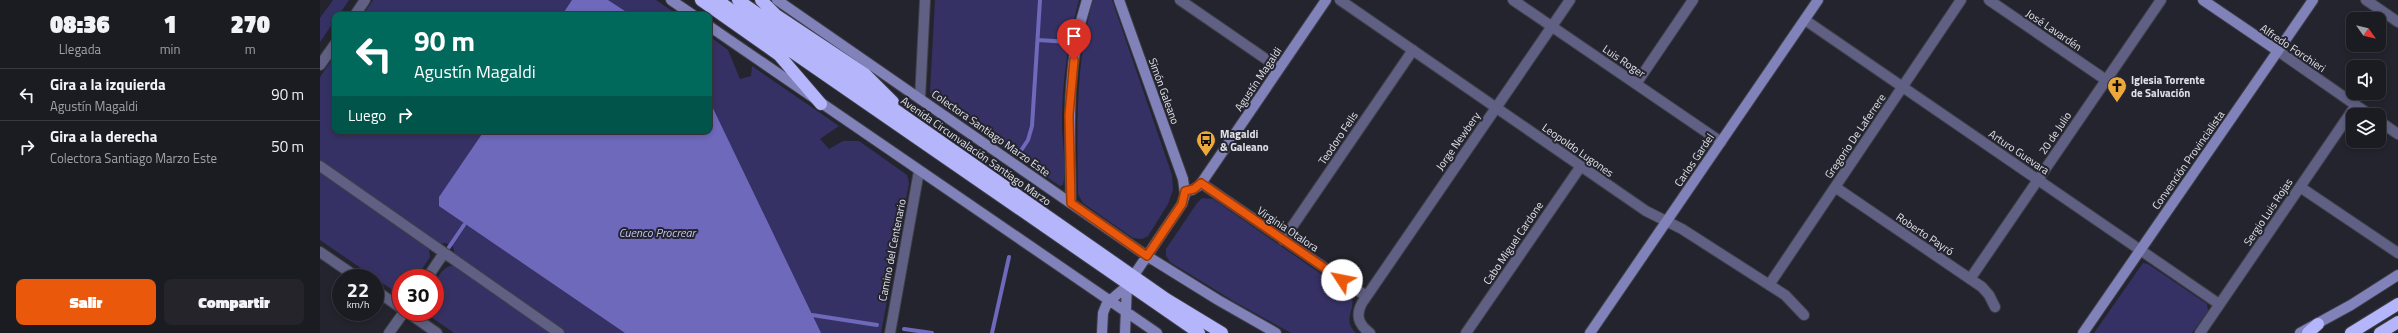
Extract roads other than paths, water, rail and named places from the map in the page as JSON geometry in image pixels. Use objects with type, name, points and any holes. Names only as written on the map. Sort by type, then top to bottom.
[{"type":"highway","points":[[701,0],[782,58],[821,104]]},
{"type":"highway","name":"Avenida Circunvalación Santiago Marzo","points":[[717,0],[1130,280],[1222,333]]},
{"type":"highway","name":"Avenida Circunvalación Santiago Marzo","points":[[738,0],[913,122],[1130,280],[1199,333]]},
{"type":"highway","points":[[761,0],[776,14],[865,74],[913,122]]},
{"type":"highway","points":[[2351,333],[2398,304]]},
{"type":"highway","points":[[2380,333],[2398,322]]},
{"type":"highway","points":[[2308,333],[2318,324]]},
{"type":"street","points":[[357,12],[365,0]]},
{"type":"street","points":[[671,0],[689,12]]},
{"type":"street","name":"Colectora Santiago Marzo Este","points":[[777,0],[1147,256],[1212,297],[1276,333]]},
{"type":"street","points":[[920,99],[925,0]]},
{"type":"street","points":[[1071,203],[1070,97],[1077,41],[1087,0]]},
{"type":"street","name":"Simón Galeano","points":[[1119,0],[1180,171],[1185,191]]},
{"type":"street","points":[[1180,0],[1280,68]]},
{"type":"street","name":"Agustín Magaldi","points":[[1185,191],[1194,189],[1201,183],[1326,0]]},
{"type":"street","name":"Leopoldo Lugones","points":[[1340,0],[1651,215],[1686,231],[1769,284],[1790,299],[1804,315]]},
{"type":"street","name":"Luis Roger","points":[[1513,0],[1721,142]]},
{"type":"street","name":"Jorge Newbery","points":[[1366,296],[1570,0]]},
{"type":"street","points":[[1636,84],[1693,0]]},
{"type":"street","name":"Carlos Gardel","points":[[1590,333],[1818,0]]},
{"type":"street","name":"Gregorio De Laferrere","points":[[1769,284],[1961,0]]},
{"type":"street","name":"José Lavardén","points":[[1989,0],[2106,80]]},
{"type":"street","name":"20 de Julio","points":[[1970,279],[2161,0]]},
{"type":"street","name":"Alfredo Forchieri","points":[[2203,0],[2360,108]]},
{"type":"street","name":"Convención Provincialista","points":[[2083,333],[2278,52],[2312,0]]},
{"type":"street","points":[[2366,0],[2398,22]]},
{"type":"street","name":"Arturo Guevara","points":[[1805,20],[2220,304]]},
{"type":"street","points":[[712,28],[1108,301],[1157,333]]},
{"type":"street","points":[[320,66],[332,48]]},
{"type":"street","name":"Teodoro Fells","points":[[1283,240],[1413,50]]},
{"type":"street","name":"Sergio Luis Rojas","points":[[2200,333],[2356,105]]},
{"type":"street","points":[[2386,126],[2398,134]]},
{"type":"street","points":[[320,166],[559,333]]},
{"type":"street","name":"Cabo Miguel Cardone","points":[[1466,333],[1581,166]]},
{"type":"street","name":"Camino del Centenario","points":[[890,333],[919,171]]},
{"type":"street","name":"Virginia Otalora","points":[[1201,183],[1366,296]]},
{"type":"street","name":"Roberto Payró","points":[[1835,187],[1970,279],[1987,292],[1995,307]]},
{"type":"street","points":[[2300,187],[2398,253]]},
{"type":"street","points":[[1102,333],[1102,313],[1108,301],[1130,280],[1147,256],[1182,204],[1185,191]]},
{"type":"street","points":[[320,252],[345,269]]},
{"type":"street","points":[[433,269],[444,253]]},
{"type":"street","points":[[2300,333],[2318,324],[2398,275]]},
{"type":"street","points":[[1125,333],[1130,280]]},
{"type":"street","points":[[1366,296],[1360,306],[1358,316],[1362,326],[1370,333]]},
{"type":"street","points":[[389,333],[398,321]]},
{"type":"street","points":[[420,321],[437,333]]},
{"type":"water","points":[[572,0],[608,0],[626,12],[564,12]]},
{"type":"water","name":"Cuenco Procrear","points":[[712,106],[821,333],[625,333],[439,206],[439,197],[482,134],[712,134]]},
{"type":"waterway","points":[[1020,152],[1028,140],[1032,126],[1040,0]]},
{"type":"waterway","points":[[1038,40],[1069,42]]},
{"type":"waterway","points":[[445,253],[464,225]]},
{"type":"waterway","points":[[992,333],[1009,257]]},
{"type":"waterway","points":[[812,315],[877,325]]},
{"type":"waterway","points":[[904,329],[932,333]]},
{"type":"place","name":"Iglesia Torrente de Salvación","points":[[2117,103]]},
{"type":"place","name":"Magaldi & Galeano","points":[[1206,157]]}]
